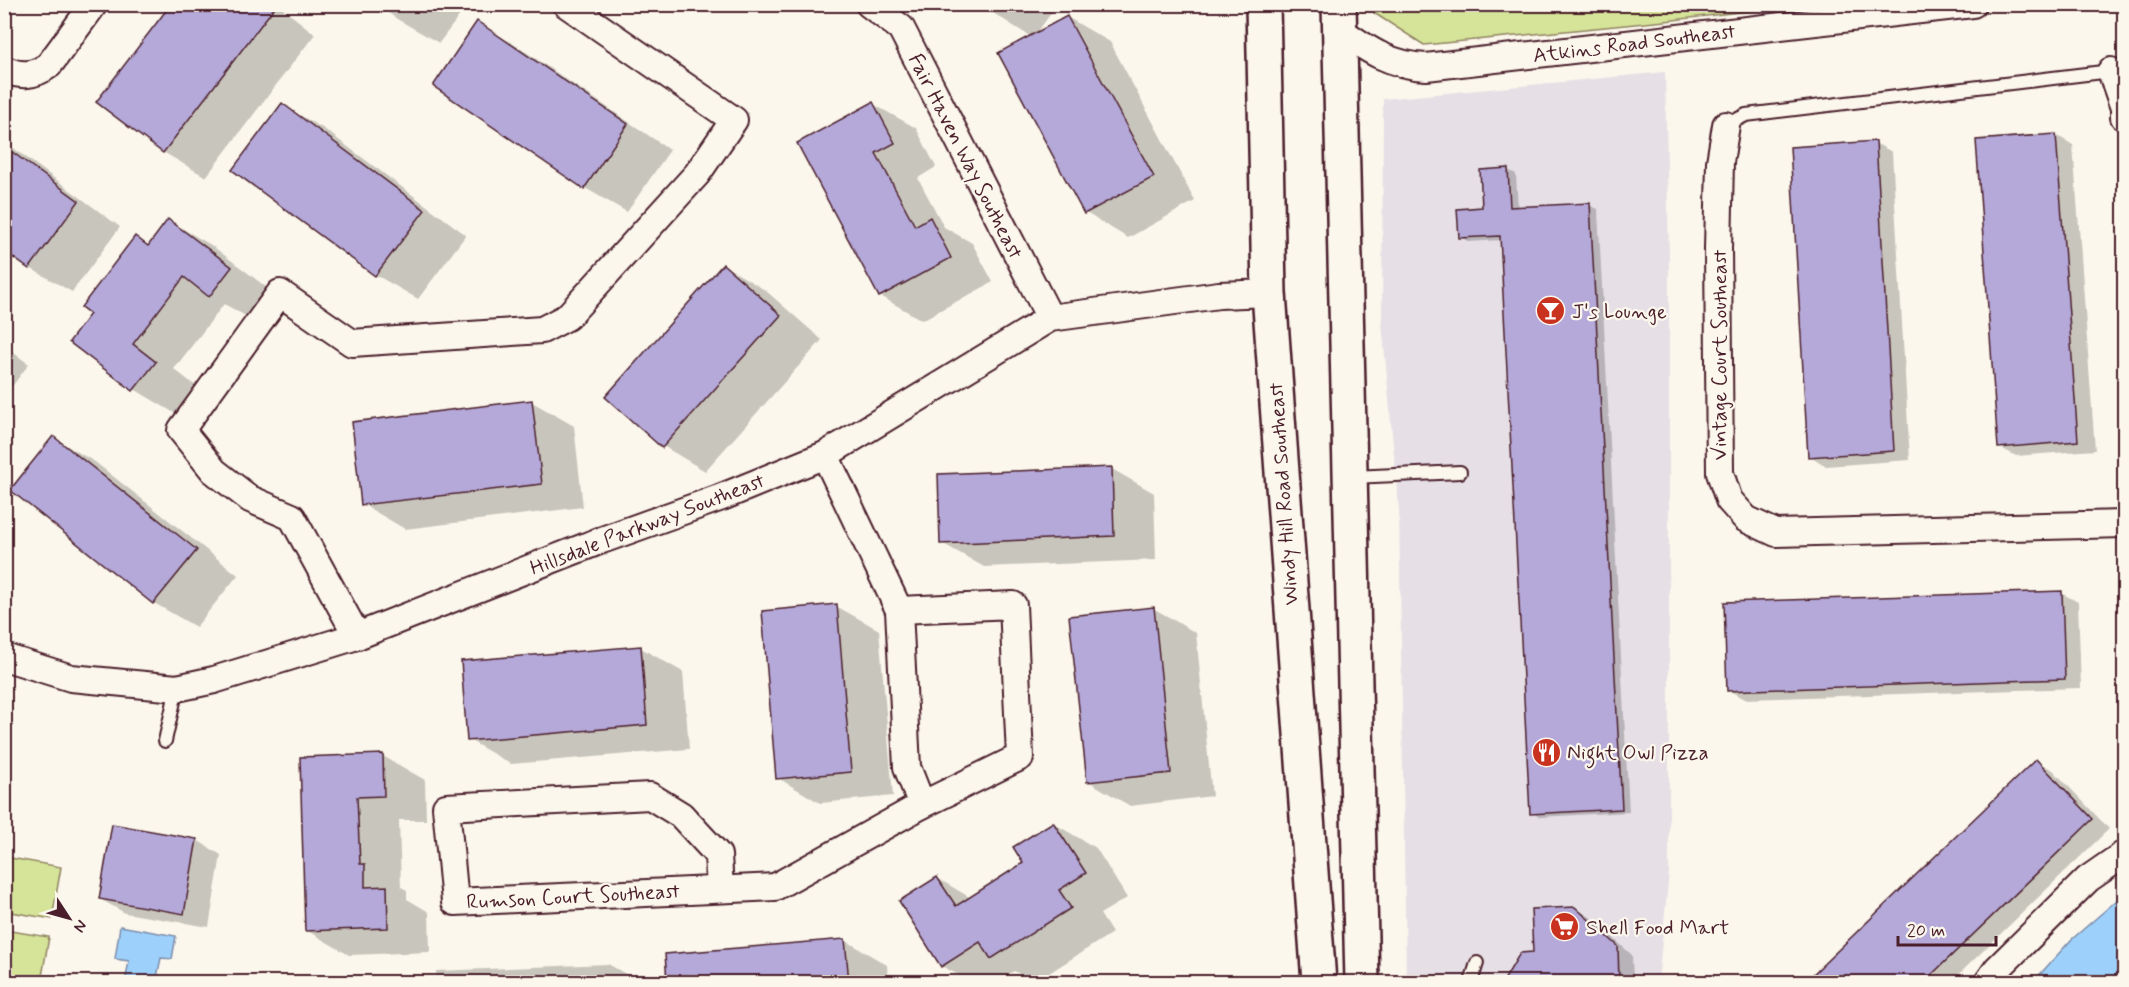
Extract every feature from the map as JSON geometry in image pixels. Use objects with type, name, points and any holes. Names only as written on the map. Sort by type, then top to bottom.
[{"type":"main road","name":"Windy Hill Road Southeast","points":[[1263,4],[1269,293],[1320,982]]},
{"type":"main road","points":[[1319,4],[1340,17],[1362,982]]},
{"type":"street","points":[[4,69],[27,75],[41,71],[49,65],[93,4]]},
{"type":"street","points":[[357,636],[292,517],[250,499],[214,471],[181,430],[280,293],[352,343],[542,330],[567,316],[697,174],[734,120],[566,4]]},
{"type":"street","name":"Fair Haven Way Southeast","points":[[869,4],[901,28],[1050,318]]},
{"type":"street","name":"Atkins Road Southeast","points":[[1340,17],[1379,56],[1402,65],[1426,67],[1973,4]]},
{"type":"street","points":[[2111,71],[2124,108],[2124,117]]},
{"type":"street","name":"Vintage Court Southeast","points":[[1726,125],[1720,162],[1718,249],[1720,473],[1729,500],[1746,519],[1776,533],[2124,524]]},
{"type":"street","name":"Hillsdale Parkway Southeast","points":[[4,657],[71,678],[177,688],[214,680],[357,636],[602,540],[722,497],[825,455],[1050,318],[1218,295],[1269,293]]},
{"type":"street","points":[[825,455],[899,610],[906,767],[922,805]]},
{"type":"street","name":"Rumson Court Southeast","points":[[720,889],[718,855],[681,815],[650,796],[446,807],[455,902],[774,887],[922,805],[1020,757],[1013,605],[899,610]]},
{"type":"street","points":[[1988,982],[1997,969],[2088,879],[2124,854]]},
{"type":"lane","points":[[1726,125],[1746,115],[2111,71]]},
{"type":"lane","points":[[1351,477],[1460,472]]},
{"type":"lane","points":[[165,741],[177,688]]},
{"type":"lane","points":[[1471,982],[1477,963]]},
{"type":"shaded area","points":[[1665,72],[1669,256],[1669,873],[1658,982],[1406,982],[1399,511],[1382,323],[1383,99]]},
{"type":"green space","points":[[1375,4],[1797,5],[1665,21],[1424,45],[1374,13]]},
{"type":"green space","points":[[5,857],[61,867],[52,919],[5,911]]},
{"type":"green space","points":[[4,930],[49,937],[41,982],[5,982]]},
{"type":"water","points":[[2124,896],[2124,982],[2033,982],[2071,940]]},
{"type":"water","points":[[120,926],[176,936],[172,959],[161,958],[156,982],[125,982],[129,961],[115,959]]},
{"type":"building","points":[[171,4],[277,4],[163,153],[96,102]]},
{"type":"building","points":[[1067,16],[1154,177],[1084,214],[998,53]]},
{"type":"building","points":[[477,21],[628,124],[584,189],[433,86]]},
{"type":"building","points":[[873,102],[895,143],[876,153],[915,226],[930,217],[951,258],[879,297],[797,143]]},
{"type":"building","points":[[282,103],[425,210],[375,276],[232,170]]},
{"type":"building","points":[[2056,134],[2078,441],[1998,448],[1976,140]]},
{"type":"building","points":[[1876,141],[1894,451],[1808,457],[1790,147]]},
{"type":"building","points":[[4,146],[79,201],[29,269],[4,251]]},
{"type":"building","points":[[1508,168],[1510,207],[1590,203],[1622,809],[1530,814],[1500,236],[1459,238],[1457,209],[1482,207],[1480,170]]},
{"type":"building","points":[[168,219],[232,267],[209,297],[184,277],[133,344],[156,362],[133,391],[69,342],[90,314],[81,307],[135,236],[148,246]]},
{"type":"building","points":[[723,264],[781,315],[662,448],[605,397]]},
{"type":"building","points":[[532,400],[542,484],[361,505],[352,422]]},
{"type":"building","points":[[53,436],[197,550],[153,604],[10,490]]},
{"type":"building","points":[[1112,467],[1114,536],[940,544],[938,474]]},
{"type":"building","points":[[2062,591],[2065,679],[1727,691],[1724,602]]},
{"type":"building","points":[[837,604],[851,772],[776,779],[762,611]]},
{"type":"building","points":[[1154,607],[1171,773],[1087,782],[1069,616]]},
{"type":"building","points":[[641,646],[647,725],[467,741],[461,661]]},
{"type":"building","points":[[383,754],[384,796],[357,797],[360,864],[365,864],[365,887],[387,886],[388,928],[305,931],[300,757]]},
{"type":"building","points":[[2036,759],[2093,819],[1924,982],[1805,982]]},
{"type":"building","points":[[1053,822],[1086,873],[1059,890],[1071,908],[991,959],[980,942],[941,967],[899,901],[937,877],[956,906],[1023,863],[1013,847]]},
{"type":"building","points":[[112,824],[197,839],[184,914],[99,899]]},
{"type":"building","name":"Shell Food Mart","points":[[1575,907],[1618,946],[1619,982],[1503,982],[1520,953],[1533,952],[1531,909]]},
{"type":"building","points":[[845,939],[849,982],[667,982],[665,954]]},
{"type":"place","name":"J's Lounge","points":[[1551,311]]},
{"type":"place","name":"Night Owl Pizza","points":[[1546,752]]},
{"type":"place","name":"Shell Food Mart","points":[[1565,927]]}]
